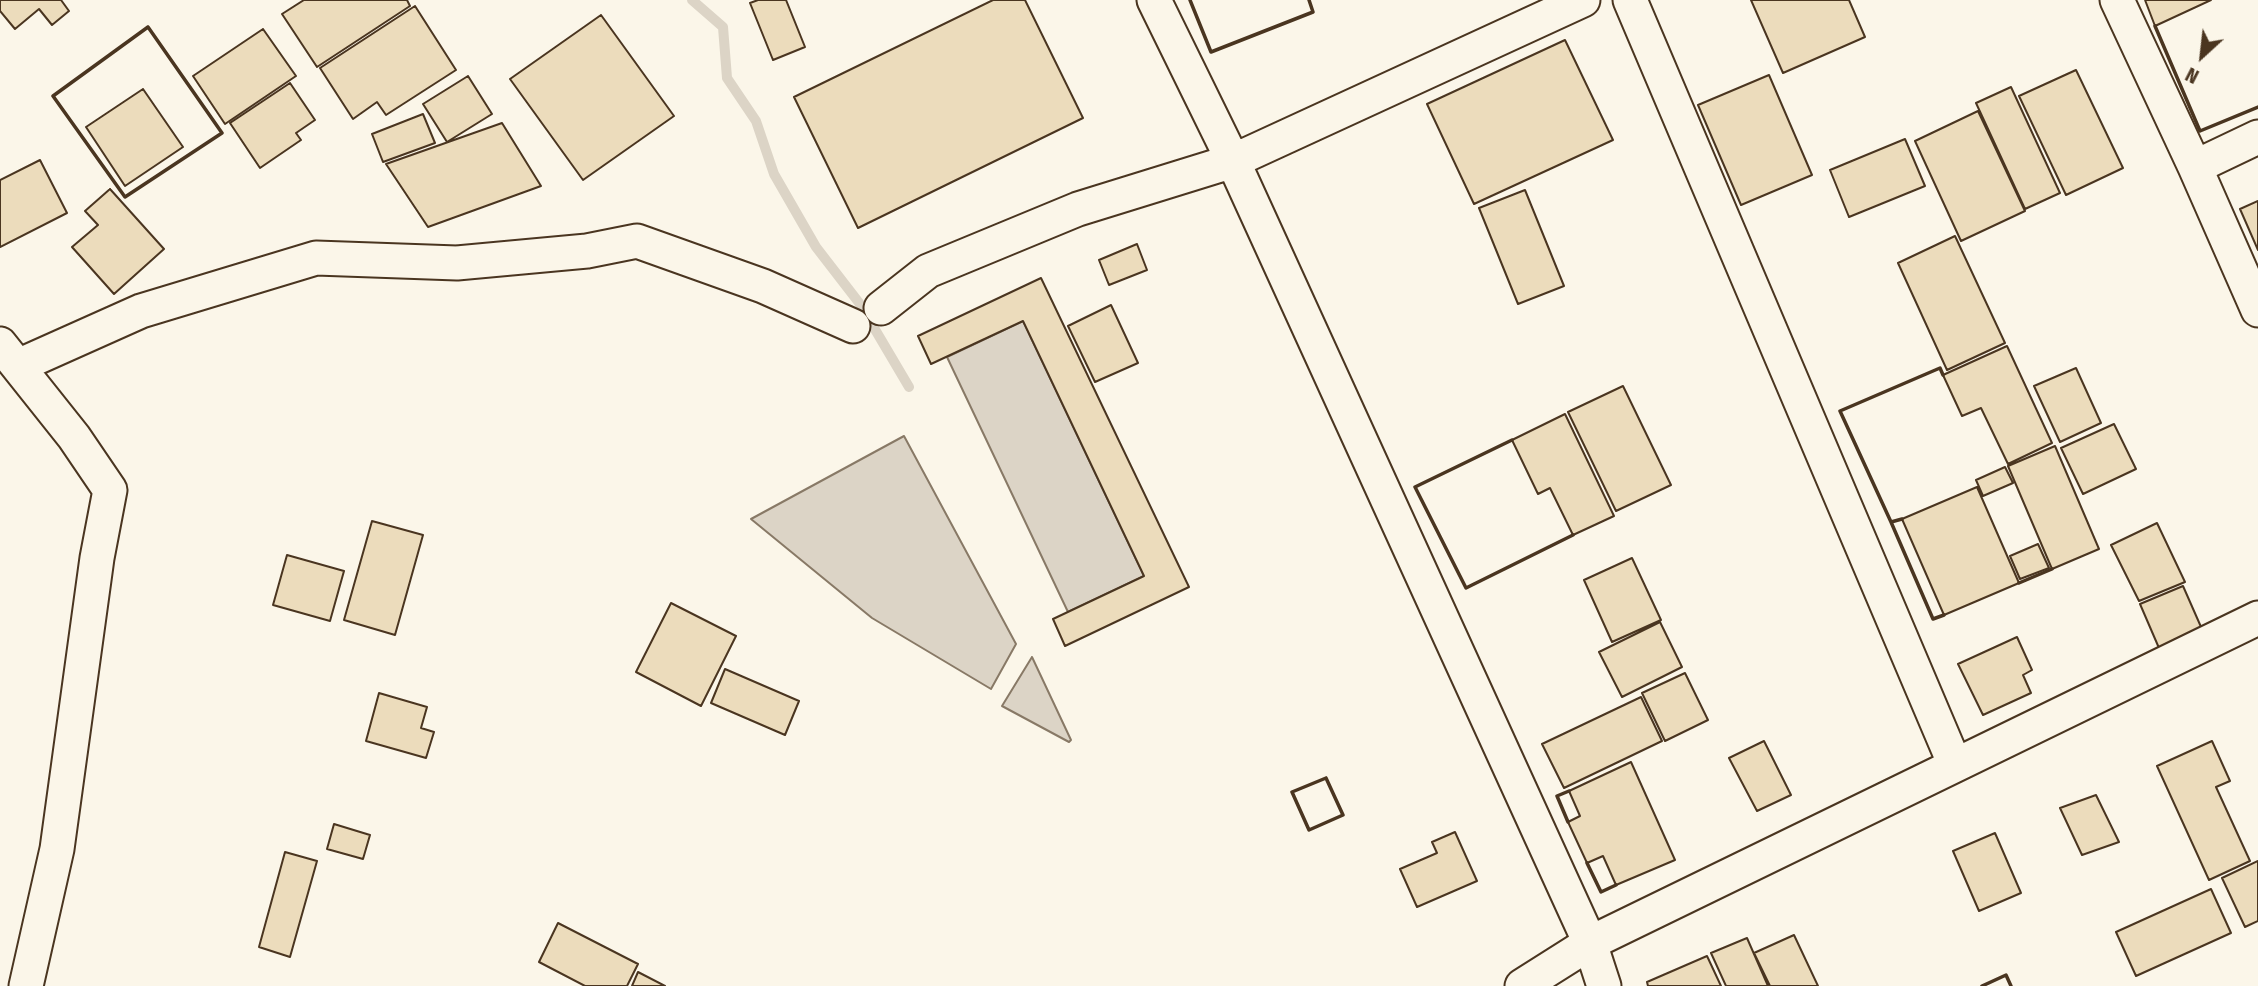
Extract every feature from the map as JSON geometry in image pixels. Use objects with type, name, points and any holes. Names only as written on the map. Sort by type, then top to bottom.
[{"type":"street","points":[[1154,0],[1233,161],[1590,943],[1604,986]]},
{"type":"street","points":[[881,308],[928,271],[1078,209],[1233,161],[1583,0]]},
{"type":"street","points":[[1630,0],[1955,765]]},
{"type":"street","points":[[2117,0],[2258,310]]},
{"type":"street","points":[[2195,167],[2258,137]]},
{"type":"street","points":[[26,986],[57,849],[97,558],[110,490],[74,437],[9,355],[141,311],[316,258],[457,263],[587,251],[636,241],[763,286],[853,326]]},
{"type":"street","points":[[1522,986],[1590,943],[2258,618]]},
{"type":"shaded area","points":[[1023,321],[1144,576],[1068,612],[947,357]]},
{"type":"shaded area","points":[[904,436],[1016,644],[991,689],[872,618],[751,519]]},
{"type":"shaded area","points":[[1032,657],[1071,740],[1069,742],[1002,706]]},
{"type":"building","points":[[0,0],[61,0],[69,11],[52,25],[39,9],[15,29],[0,11]]},
{"type":"building","points":[[304,0],[407,0],[410,6],[317,67],[282,14]]},
{"type":"building","points":[[758,0],[786,0],[805,47],[773,60],[750,3]]},
{"type":"building","points":[[993,0],[1025,0],[1083,118],[858,228],[794,97]]},
{"type":"building","points":[[1751,0],[1849,0],[1865,37],[1783,73]]},
{"type":"building","points":[[2145,0],[2211,0],[2155,26]]},
{"type":"building","points":[[415,6],[456,70],[386,115],[377,102],[353,119],[320,68]]},
{"type":"building","points":[[601,15],[674,116],[583,180],[510,79]]},
{"type":"building","points":[[263,29],[296,76],[225,124],[193,76]]},
{"type":"building","points":[[1565,40],[1613,140],[1474,204],[1427,104]]},
{"type":"building","points":[[2076,70],[2123,168],[2066,195],[2019,96]]},
{"type":"building","points":[[1769,75],[1812,175],[1741,205],[1698,105]]},
{"type":"building","points":[[468,76],[492,114],[447,142],[423,104]]},
{"type":"building","points":[[290,83],[315,120],[296,133],[301,140],[260,168],[230,123]]},
{"type":"building","points":[[2011,87],[2060,193],[2025,209],[1976,103]]},
{"type":"building","points":[[143,89],[183,147],[125,186],[86,127]]},
{"type":"building","points":[[1978,111],[2025,211],[1961,241],[1915,141]]},
{"type":"building","points":[[423,114],[435,143],[383,162],[372,134]]},
{"type":"building","points":[[502,123],[541,186],[428,227],[386,164]]},
{"type":"building","points":[[1905,139],[1925,186],[1849,217],[1830,170]]},
{"type":"building","points":[[40,160],[67,213],[0,247],[0,180]]},
{"type":"building","points":[[110,189],[164,249],[114,294],[72,247],[98,225],[85,211]]},
{"type":"building","points":[[1525,190],[1564,286],[1518,304],[1479,208]]},
{"type":"building","points":[[2258,201],[2258,250],[2240,209]]},
{"type":"building","points":[[1955,236],[2005,343],[1947,370],[1898,263]]},
{"type":"building","points":[[1137,244],[1147,270],[1109,285],[1099,260]]},
{"type":"building","points":[[1041,278],[1189,587],[1065,646],[1053,619],[1144,576],[1023,321],[931,364],[918,336]]},
{"type":"building","points":[[1111,305],[1138,363],[1095,382],[1068,326]]},
{"type":"building","points":[[2007,346],[2052,443],[2008,464],[1981,408],[1962,416],[1943,375]]},
{"type":"building","points":[[2076,368],[2101,423],[2060,442],[2034,386]]},
{"type":"building","points":[[1623,386],[1671,485],[1616,511],[1568,412]]},
{"type":"building","points":[[1565,414],[1614,516],[1573,535],[1550,488],[1538,494],[1512,440]]},
{"type":"building","points":[[2114,424],[2136,469],[2083,494],[2061,448]]},
{"type":"building","points":[[2055,446],[2099,549],[2052,569],[2008,466]]},
{"type":"building","points":[[2005,467],[2013,483],[1983,496],[1976,480]]},
{"type":"building","points":[[1977,487],[2019,583],[1944,615],[1902,519]]},
{"type":"building","points":[[372,521],[423,535],[395,635],[344,620]]},
{"type":"building","points":[[2157,523],[2185,582],[2139,601],[2111,545]]},
{"type":"building","points":[[2038,544],[2049,568],[2020,579],[2010,556]]},
{"type":"building","points":[[287,555],[344,571],[330,621],[273,605]]},
{"type":"building","points":[[1632,558],[1661,620],[1612,642],[1584,580]]},
{"type":"building","points":[[2183,586],[2205,636],[2162,655],[2140,604]]},
{"type":"building","points":[[671,603],[736,636],[701,706],[636,672]]},
{"type":"building","points":[[1660,622],[1682,667],[1622,697],[1599,652]]},
{"type":"building","points":[[2017,637],[2032,670],[2023,675],[2031,693],[1983,715],[1958,664]]},
{"type":"building","points":[[725,669],[799,701],[785,735],[711,703]]},
{"type":"building","points":[[1685,673],[1708,720],[1665,741],[1642,693]]},
{"type":"building","points":[[379,693],[427,707],[421,728],[434,732],[426,758],[366,741]]},
{"type":"building","points":[[1641,697],[1662,741],[1564,788],[1542,744]]},
{"type":"building","points":[[1764,741],[1791,795],[1757,811],[1729,758]]},
{"type":"building","points":[[2212,741],[2230,781],[2216,787],[2250,861],[2209,880],[2157,766]]},
{"type":"building","points":[[1631,762],[1675,860],[1616,885],[1603,856],[1587,863],[1568,822],[1580,816],[1569,791]]},
{"type":"building","points":[[2096,795],[2119,842],[2082,855],[2060,808]]},
{"type":"building","points":[[334,824],[370,835],[363,859],[327,849]]},
{"type":"building","points":[[1455,832],[1477,881],[1417,907],[1400,869],[1437,853],[1432,842]]},
{"type":"building","points":[[1995,833],[2021,893],[1979,911],[1953,851]]},
{"type":"building","points":[[285,852],[317,861],[290,957],[259,947]]},
{"type":"building","points":[[2258,861],[2258,921],[2245,927],[2222,878]]},
{"type":"building","points":[[2211,889],[2231,933],[2136,976],[2116,932]]},
{"type":"building","points":[[558,923],[638,964],[627,986],[585,986],[539,962]]},
{"type":"building","points":[[1794,935],[1818,986],[1770,986],[1754,953]]},
{"type":"building","points":[[1747,938],[1768,986],[1726,986],[1711,953]]},
{"type":"building","points":[[1707,956],[1721,986],[1648,986],[1647,982]]},
{"type":"building","points":[[638,972],[665,986],[632,986]]},
{"type":"waterway","points":[[692,0],[723,27],[727,78],[756,121],[774,174],[816,247],[860,304],[909,387]]},
{"type":"wall","points":[[1190,0],[1211,52],[1313,12],[1309,0]]},
{"type":"wall","points":[[2155,26],[2200,131],[2258,107]]},
{"type":"wall","points":[[148,27],[222,133],[125,197],[53,96],[148,27]]},
{"type":"wall","points":[[1902,519],[1891,522],[1840,411],[1940,368],[1943,375]]},
{"type":"wall","points":[[1512,440],[1415,487],[1466,588],[1573,535]]},
{"type":"wall","points":[[1891,522],[1933,619],[1944,615]]},
{"type":"wall","points":[[2019,583],[2052,569]]},
{"type":"wall","points":[[1326,778],[1343,815],[1309,830],[1292,792],[1326,778]]},
{"type":"wall","points":[[1568,822],[1557,796],[1569,791]]},
{"type":"wall","points":[[1587,863],[1601,892],[1616,885]]},
{"type":"wall","points":[[1982,986],[2006,975],[2011,986]]}]
